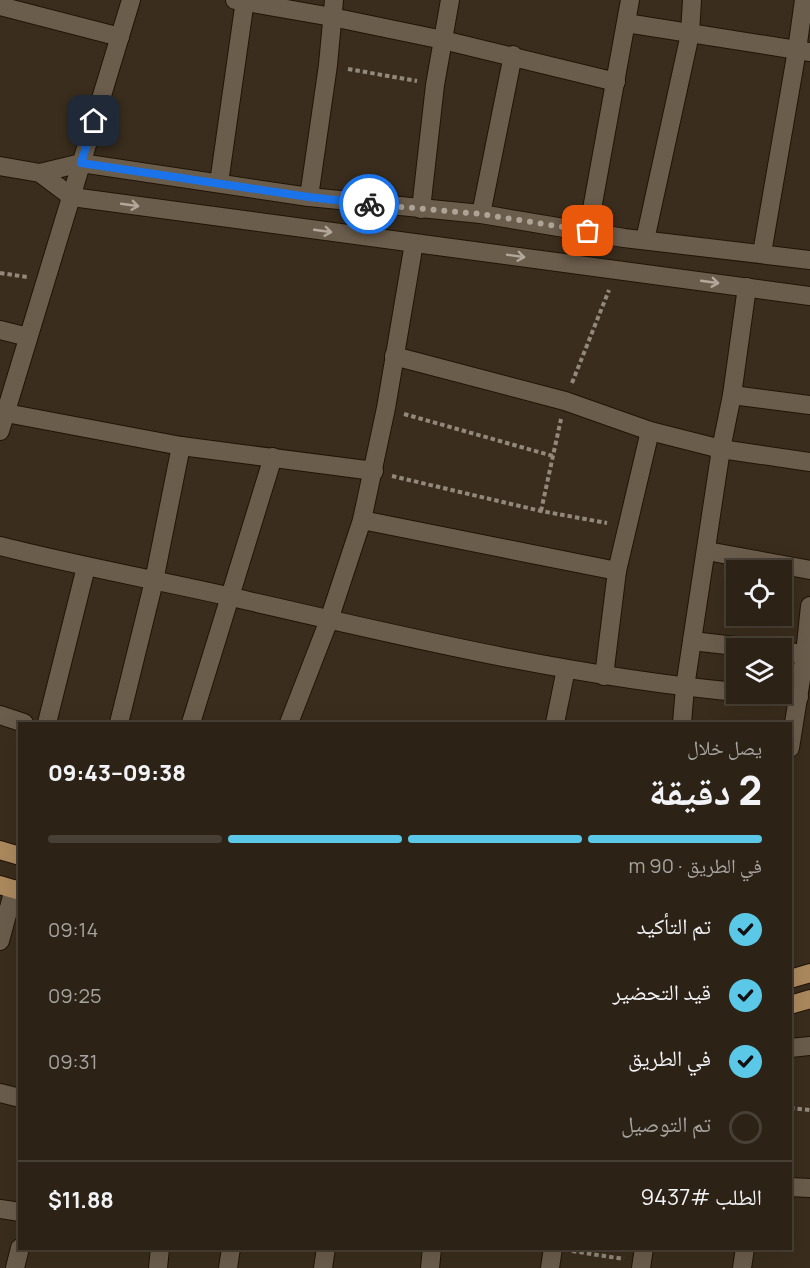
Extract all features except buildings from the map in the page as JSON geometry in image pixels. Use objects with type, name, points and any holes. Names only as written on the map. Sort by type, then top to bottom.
[{"type":"main road","points":[[0,849],[18,855]]},
{"type":"main road","points":[[792,978],[810,973]]},
{"type":"main road","points":[[792,1004],[810,999]]},
{"type":"street","points":[[131,0],[2,425],[374,471]]},
{"type":"street","points":[[421,209],[435,85],[450,0]]},
{"type":"street","points":[[588,231],[630,0]]},
{"type":"street","points":[[645,240],[690,34],[692,0]]},
{"type":"street","points":[[762,253],[804,51],[804,0]]},
{"type":"street","points":[[219,183],[241,1],[333,8],[443,40],[513,55],[616,82]]},
{"type":"street","points":[[0,6],[120,37]]},
{"type":"street","points":[[309,197],[328,65],[333,8]]},
{"type":"street","points":[[626,23],[804,51]]},
{"type":"street","points":[[481,214],[513,55]]},
{"type":"street","points":[[0,166],[40,172],[81,163],[309,197],[481,214],[645,240],[810,260]]},
{"type":"street","points":[[40,172],[72,197],[810,296]]},
{"type":"street","points":[[289,722],[329,620],[362,520],[386,408],[414,243]]},
{"type":"street","points":[[682,722],[692,640],[747,287]]},
{"type":"street","points":[[0,330],[28,337]]},
{"type":"street","points":[[394,356],[565,401],[650,430],[721,449],[810,462]]},
{"type":"street","points":[[732,394],[810,405]]},
{"type":"street","points":[[604,676],[617,571],[650,430]]},
{"type":"street","points":[[119,722],[154,581],[181,446]]},
{"type":"street","points":[[191,722],[273,457]]},
{"type":"street","points":[[362,520],[617,571]]},
{"type":"street","points":[[0,546],[329,620],[566,669],[726,691]]},
{"type":"street","points":[[707,551],[810,570]]},
{"type":"street","points":[[47,722],[86,567]]},
{"type":"street","points":[[792,737],[808,655],[810,606]]},
{"type":"street","points":[[692,640],[726,644]]},
{"type":"street","points":[[792,653],[808,655]]},
{"type":"street","points":[[555,722],[566,669]]},
{"type":"street","points":[[792,697],[799,698]]},
{"type":"street","points":[[0,715],[21,722]]},
{"type":"street","points":[[0,941],[11,888]]},
{"type":"street","points":[[792,1048],[810,1046]]},
{"type":"street","points":[[0,1093],[18,1098]]},
{"type":"street","points":[[792,1187],[810,1188]]},
{"type":"street","points":[[0,1209],[18,1212]]},
{"type":"street","points":[[15,1268],[20,1250]]},
{"type":"street","points":[[158,1268],[160,1250]]},
{"type":"street","points":[[228,1268],[231,1250]]},
{"type":"street","points":[[323,1268],[326,1250]]},
{"type":"street","points":[[430,1268],[432,1250]]},
{"type":"street","points":[[550,1268],[559,1250]]},
{"type":"street","points":[[742,1268],[745,1250]]},
{"type":"path","points":[[328,65],[435,85]]},
{"type":"path","points":[[542,512],[565,401],[617,270]]},
{"type":"path","points":[[386,408],[553,456]]},
{"type":"path","points":[[374,471],[542,512],[626,526]]},
{"type":"path","points":[[792,1108],[810,1110]]},
{"type":"path","points":[[567,1250],[642,1259]]},
{"type":"way so far","points":[[369,204],[481,214],[588,231]]},
{"type":"route","points":[[94,121],[81,163],[369,204]]}]
